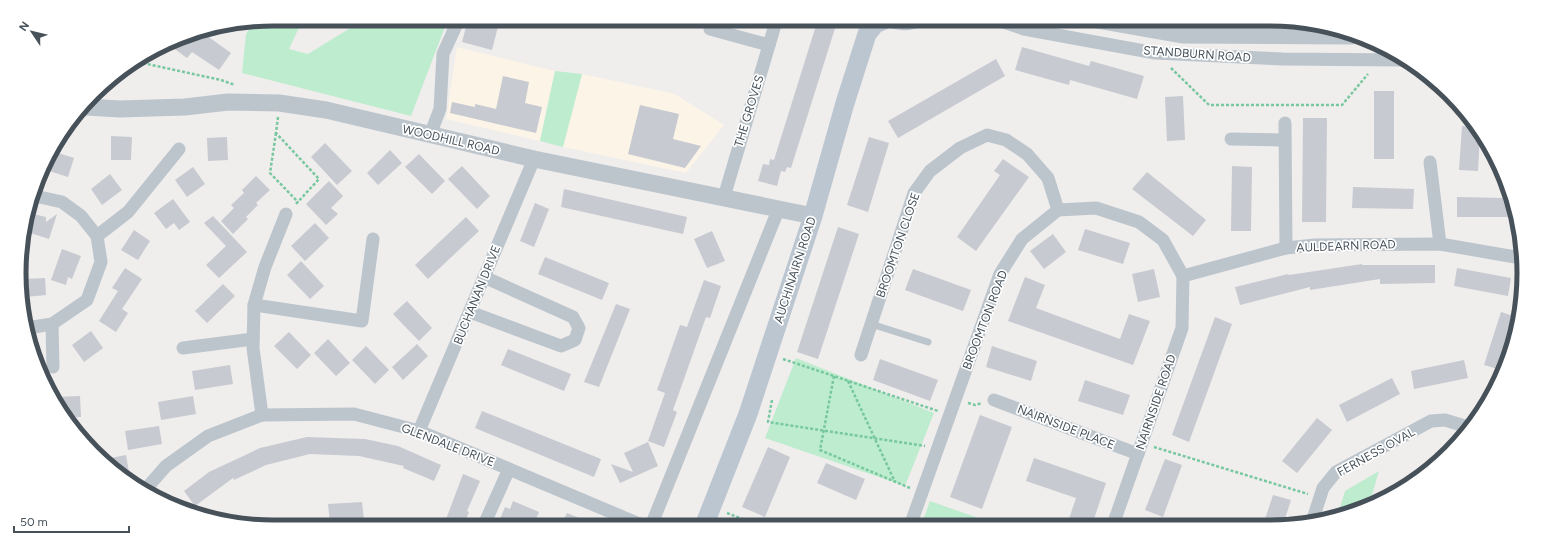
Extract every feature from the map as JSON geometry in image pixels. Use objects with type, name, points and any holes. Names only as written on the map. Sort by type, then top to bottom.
[{"type":"main road","name":"AUCHINAIRN ROAD","points":[[706,520],[755,391],[813,216],[845,103],[867,34],[873,26]]},
{"type":"street","points":[[430,135],[440,109],[443,54],[456,26]]},
{"type":"street","name":"THE GROVES","points":[[724,197],[775,26]]},
{"type":"street","name":"STANDBURN ROAD","points":[[1016,26],[1024,29],[1155,53],[1283,59],[1395,60]]},
{"type":"street","name":"STANDBURN ROAD","points":[[1128,26],[1182,36],[1340,36]]},
{"type":"street","points":[[710,29],[769,45]]},
{"type":"street","name":"WOODHILL ROAD","points":[[90,107],[120,109],[184,107],[228,102],[279,102],[326,110],[534,159],[813,216]]},
{"type":"street","points":[[1285,123],[1286,248]]},
{"type":"street","name":"BROOMTON CLOSE","points":[[861,355],[914,192],[930,171],[960,148],[987,135],[1006,140],[1027,154],[1048,178],[1058,210]]},
{"type":"street","points":[[1231,139],[1284,140]]},
{"type":"street","points":[[97,236],[128,212],[179,149]]},
{"type":"street","name":"BUCHANAN DRIVE","points":[[419,431],[534,159]]},
{"type":"street","points":[[1430,162],[1440,244]]},
{"type":"street","points":[[32,327],[52,324],[87,300],[100,262],[97,236],[81,216],[62,202],[38,197]]},
{"type":"street","points":[[654,520],[779,208]]},
{"type":"street","points":[[1058,210],[1096,208],[1139,222],[1163,240],[1183,276]]},
{"type":"street","name":"BROOMTON ROAD","points":[[912,520],[1000,274],[1022,239],[1058,210]]},
{"type":"street","points":[[262,415],[253,339],[254,304],[265,268],[286,214]]},
{"type":"street","points":[[254,304],[362,321],[373,239]]},
{"type":"street","name":"AULDEARN ROAD","points":[[1183,276],[1286,248],[1315,245],[1440,244],[1516,257]]},
{"type":"street","points":[[470,312],[562,346],[575,340],[579,328],[573,316],[484,276]]},
{"type":"street","name":"NAIRNSIDE ROAD","points":[[1115,520],[1182,328],[1183,276]]},
{"type":"street","points":[[52,324],[53,367]]},
{"type":"street","points":[[183,348],[253,339]]},
{"type":"street","name":"NAIRNSIDE PLACE","points":[[994,400],[1140,449]]},
{"type":"street","name":"GLENDALE DRIVE","points":[[148,486],[166,466],[208,436],[262,415],[354,414],[419,431],[630,520]]},
{"type":"street","name":"FERNESS OVAL","points":[[1314,516],[1323,488],[1336,472],[1431,421],[1445,420],[1464,426]]},
{"type":"street","points":[[486,520],[509,469]]},
{"type":"lane","points":[[871,324],[928,342]]},
{"type":"path","points":[[1155,53],[1209,105],[1342,105],[1380,60]]},
{"type":"path","points":[[143,63],[221,80],[236,86]]},
{"type":"path","points":[[279,102],[270,173],[298,202]]},
{"type":"path","points":[[276,133],[319,179],[286,214]]},
{"type":"path","points":[[767,354],[950,415]]},
{"type":"path","points":[[834,376],[820,450],[922,493]]},
{"type":"path","points":[[848,380],[896,482]]},
{"type":"path","points":[[755,391],[773,397],[768,422],[938,448]]},
{"type":"path","points":[[955,399],[975,405],[994,400]]},
{"type":"path","points":[[1140,449],[1320,498]]},
{"type":"path","points":[[711,508],[744,520]]},
{"type":"shaded area","points":[[457,47],[555,71],[540,141],[446,119]]},
{"type":"shaded area","points":[[582,74],[675,94],[724,125],[686,173],[563,147]]},
{"type":"green space","points":[[300,26],[289,49],[308,54],[354,26],[445,26],[411,116],[242,73],[246,34],[250,27]]},
{"type":"green space","points":[[555,71],[582,74],[563,147],[540,141]]},
{"type":"green space","points":[[796,358],[934,413],[905,486],[765,438]]},
{"type":"green space","points":[[1379,471],[1371,498],[1339,510],[1345,491]]},
{"type":"green space","points":[[930,501],[984,520],[923,520]]},
{"type":"building","points":[[466,26],[498,26],[492,50],[462,42]]},
{"type":"building","points":[[816,26],[836,26],[791,168],[787,167],[785,172],[781,171],[777,186],[758,181],[763,164],[769,165],[770,159],[774,160]]},
{"type":"building","points":[[206,35],[231,53],[219,70],[192,52],[187,58],[173,47]]},
{"type":"building","points":[[1022,47],[1089,66],[1091,61],[1144,76],[1137,99],[1070,80],[1069,85],[1015,70]]},
{"type":"building","points":[[996,59],[1005,76],[898,138],[888,121]]},
{"type":"building","points":[[503,76],[529,82],[525,103],[542,107],[536,133],[450,113],[452,102],[475,107],[475,104],[496,109]]},
{"type":"building","points":[[1374,91],[1394,91],[1394,159],[1374,159]]},
{"type":"building","points":[[1183,96],[1185,140],[1167,141],[1165,97]]},
{"type":"building","points":[[640,105],[679,114],[673,139],[701,146],[685,168],[628,154]]},
{"type":"building","points":[[1303,118],[1327,118],[1326,222],[1302,222]]},
{"type":"building","points":[[1462,126],[1468,127],[1480,143],[1478,171],[1459,170]]},
{"type":"building","points":[[111,136],[132,137],[131,160],[111,160]]},
{"type":"building","points":[[227,137],[228,160],[208,161],[207,138]]},
{"type":"building","points":[[869,137],[889,143],[868,212],[847,205]]},
{"type":"building","points":[[325,143],[352,171],[337,185],[311,157]]},
{"type":"building","points":[[390,150],[402,163],[378,185],[367,173]]},
{"type":"building","points":[[57,153],[74,158],[68,177],[48,171]]},
{"type":"building","points":[[419,154],[445,181],[432,194],[405,167]]},
{"type":"building","points":[[1003,159],[1029,177],[976,251],[957,237],[1000,175],[994,171]]},
{"type":"building","points":[[462,166],[490,196],[477,209],[448,179]]},
{"type":"building","points":[[1232,166],[1252,167],[1251,231],[1231,231]]},
{"type":"building","points":[[193,167],[205,184],[187,197],[175,180]]},
{"type":"building","points":[[1147,172],[1206,220],[1193,236],[1132,189]]},
{"type":"building","points":[[110,174],[122,190],[102,205],[91,189]]},
{"type":"building","points":[[256,176],[270,190],[256,203],[258,205],[246,217],[248,219],[233,234],[221,221],[234,208],[231,205],[244,193],[242,190]]},
{"type":"building","points":[[329,181],[343,196],[331,208],[338,214],[326,225],[306,204]]},
{"type":"building","points":[[1353,187],[1414,189],[1413,209],[1352,208]]},
{"type":"building","points":[[564,189],[687,217],[683,234],[561,207]]},
{"type":"building","points":[[1457,197],[1505,198],[1510,217],[1457,217]]},
{"type":"building","points":[[173,199],[190,222],[179,230],[174,223],[166,229],[154,213]]},
{"type":"building","points":[[535,203],[549,209],[534,247],[520,241]]},
{"type":"building","points":[[33,214],[46,217],[46,222],[57,214],[49,239],[30,233]]},
{"type":"building","points":[[213,216],[247,252],[219,278],[206,265],[226,246],[204,223]]},
{"type":"building","points":[[466,217],[479,231],[428,279],[415,265]]},
{"type":"building","points":[[315,223],[329,238],[305,261],[291,246]]},
{"type":"building","points":[[838,227],[859,234],[818,359],[797,352]]},
{"type":"building","points":[[1085,229],[1130,243],[1123,264],[1078,250]]},
{"type":"building","points":[[134,230],[150,241],[138,260],[121,250]]},
{"type":"building","points":[[712,231],[725,261],[707,268],[694,239]]},
{"type":"building","points":[[1053,234],[1066,252],[1044,269],[1030,251]]},
{"type":"building","points":[[62,249],[81,256],[72,279],[68,277],[66,285],[51,280]]},
{"type":"building","points":[[545,257],[609,283],[602,300],[538,274]]},
{"type":"building","points":[[301,261],[324,286],[310,299],[287,275]]},
{"type":"building","points":[[1362,264],[1435,265],[1435,283],[1380,284],[1380,279],[1310,290],[1310,287],[1240,305],[1235,287],[1288,274]]},
{"type":"building","points":[[125,268],[142,279],[122,309],[128,313],[116,332],[99,321],[118,291],[112,288]]},
{"type":"building","points":[[1457,268],[1511,278],[1508,296],[1454,286]]},
{"type":"building","points":[[913,269],[971,290],[963,311],[905,290]]},
{"type":"building","points":[[1154,269],[1160,297],[1138,302],[1132,274]]},
{"type":"building","points":[[1025,277],[1045,285],[1036,308],[1120,339],[1129,314],[1150,321],[1133,365],[1008,321]]},
{"type":"building","points":[[45,278],[46,295],[27,297],[26,279]]},
{"type":"building","points":[[704,280],[721,286],[710,318],[706,317],[673,410],[677,412],[664,447],[648,441],[665,393],[657,390],[680,325],[687,327]]},
{"type":"building","points":[[223,284],[235,296],[207,323],[195,311]]},
{"type":"building","points":[[407,301],[432,328],[419,341],[393,314]]},
{"type":"building","points":[[616,304],[630,309],[599,387],[584,382]]},
{"type":"building","points":[[1501,312],[1513,316],[1509,337],[1498,369],[1484,365]]},
{"type":"building","points":[[1215,317],[1232,324],[1189,442],[1172,435]]},
{"type":"building","points":[[91,331],[103,348],[84,362],[72,345]]},
{"type":"building","points":[[289,332],[311,355],[297,369],[274,346]]},
{"type":"building","points":[[328,339],[350,363],[336,376],[314,353]]},
{"type":"building","points":[[417,344],[428,356],[403,380],[392,367]]},
{"type":"building","points":[[366,346],[389,370],[375,384],[352,360]]},
{"type":"building","points":[[992,346],[1037,361],[1031,381],[986,367]]},
{"type":"building","points":[[508,349],[571,374],[564,391],[501,365]]},
{"type":"building","points":[[880,359],[938,380],[930,401],[873,380]]},
{"type":"building","points":[[1464,360],[1468,378],[1414,389],[1411,371]]},
{"type":"building","points":[[230,365],[233,384],[195,390],[192,371]]},
{"type":"building","points":[[1392,378],[1400,394],[1347,422],[1339,405]]},
{"type":"building","points":[[1085,380],[1130,395],[1123,415],[1078,401]]},
{"type":"building","points":[[80,396],[81,417],[73,417],[60,397]]},
{"type":"building","points":[[193,396],[196,414],[161,420],[158,402]]},
{"type":"building","points":[[482,411],[601,459],[594,477],[475,428]]},
{"type":"building","points":[[980,415],[1012,427],[982,509],[950,497]]},
{"type":"building","points":[[1317,418],[1332,430],[1297,473],[1282,461]]},
{"type":"building","points":[[159,426],[162,444],[128,450],[125,431]]},
{"type":"building","points":[[307,437],[365,439],[398,446],[441,465],[434,481],[403,468],[404,466],[359,456],[310,454],[266,465],[234,480],[233,478],[195,506],[184,491],[209,472],[260,448]]},
{"type":"building","points":[[648,442],[658,466],[620,483],[611,464],[633,472],[624,453]]},
{"type":"building","points":[[768,447],[790,457],[765,517],[742,507]]},
{"type":"building","points":[[126,455],[129,473],[123,469],[109,458]]},
{"type":"building","points":[[1034,458],[1106,483],[1094,520],[1069,520],[1076,498],[1026,481]]},
{"type":"building","points":[[1165,459],[1182,465],[1163,517],[1145,510]]},
{"type":"building","points":[[826,463],[865,479],[856,500],[817,483]]},
{"type":"building","points":[[463,474],[480,481],[467,511],[469,512],[466,520],[446,520]]},
{"type":"building","points":[[1273,495],[1291,500],[1285,519],[1265,520]]},
{"type":"building","points":[[513,501],[539,512],[536,520],[500,519],[505,507],[510,509]]},
{"type":"building","points":[[362,502],[364,520],[330,520],[328,504]]},
{"type":"building","points":[[567,513],[584,520],[564,520]]}]
